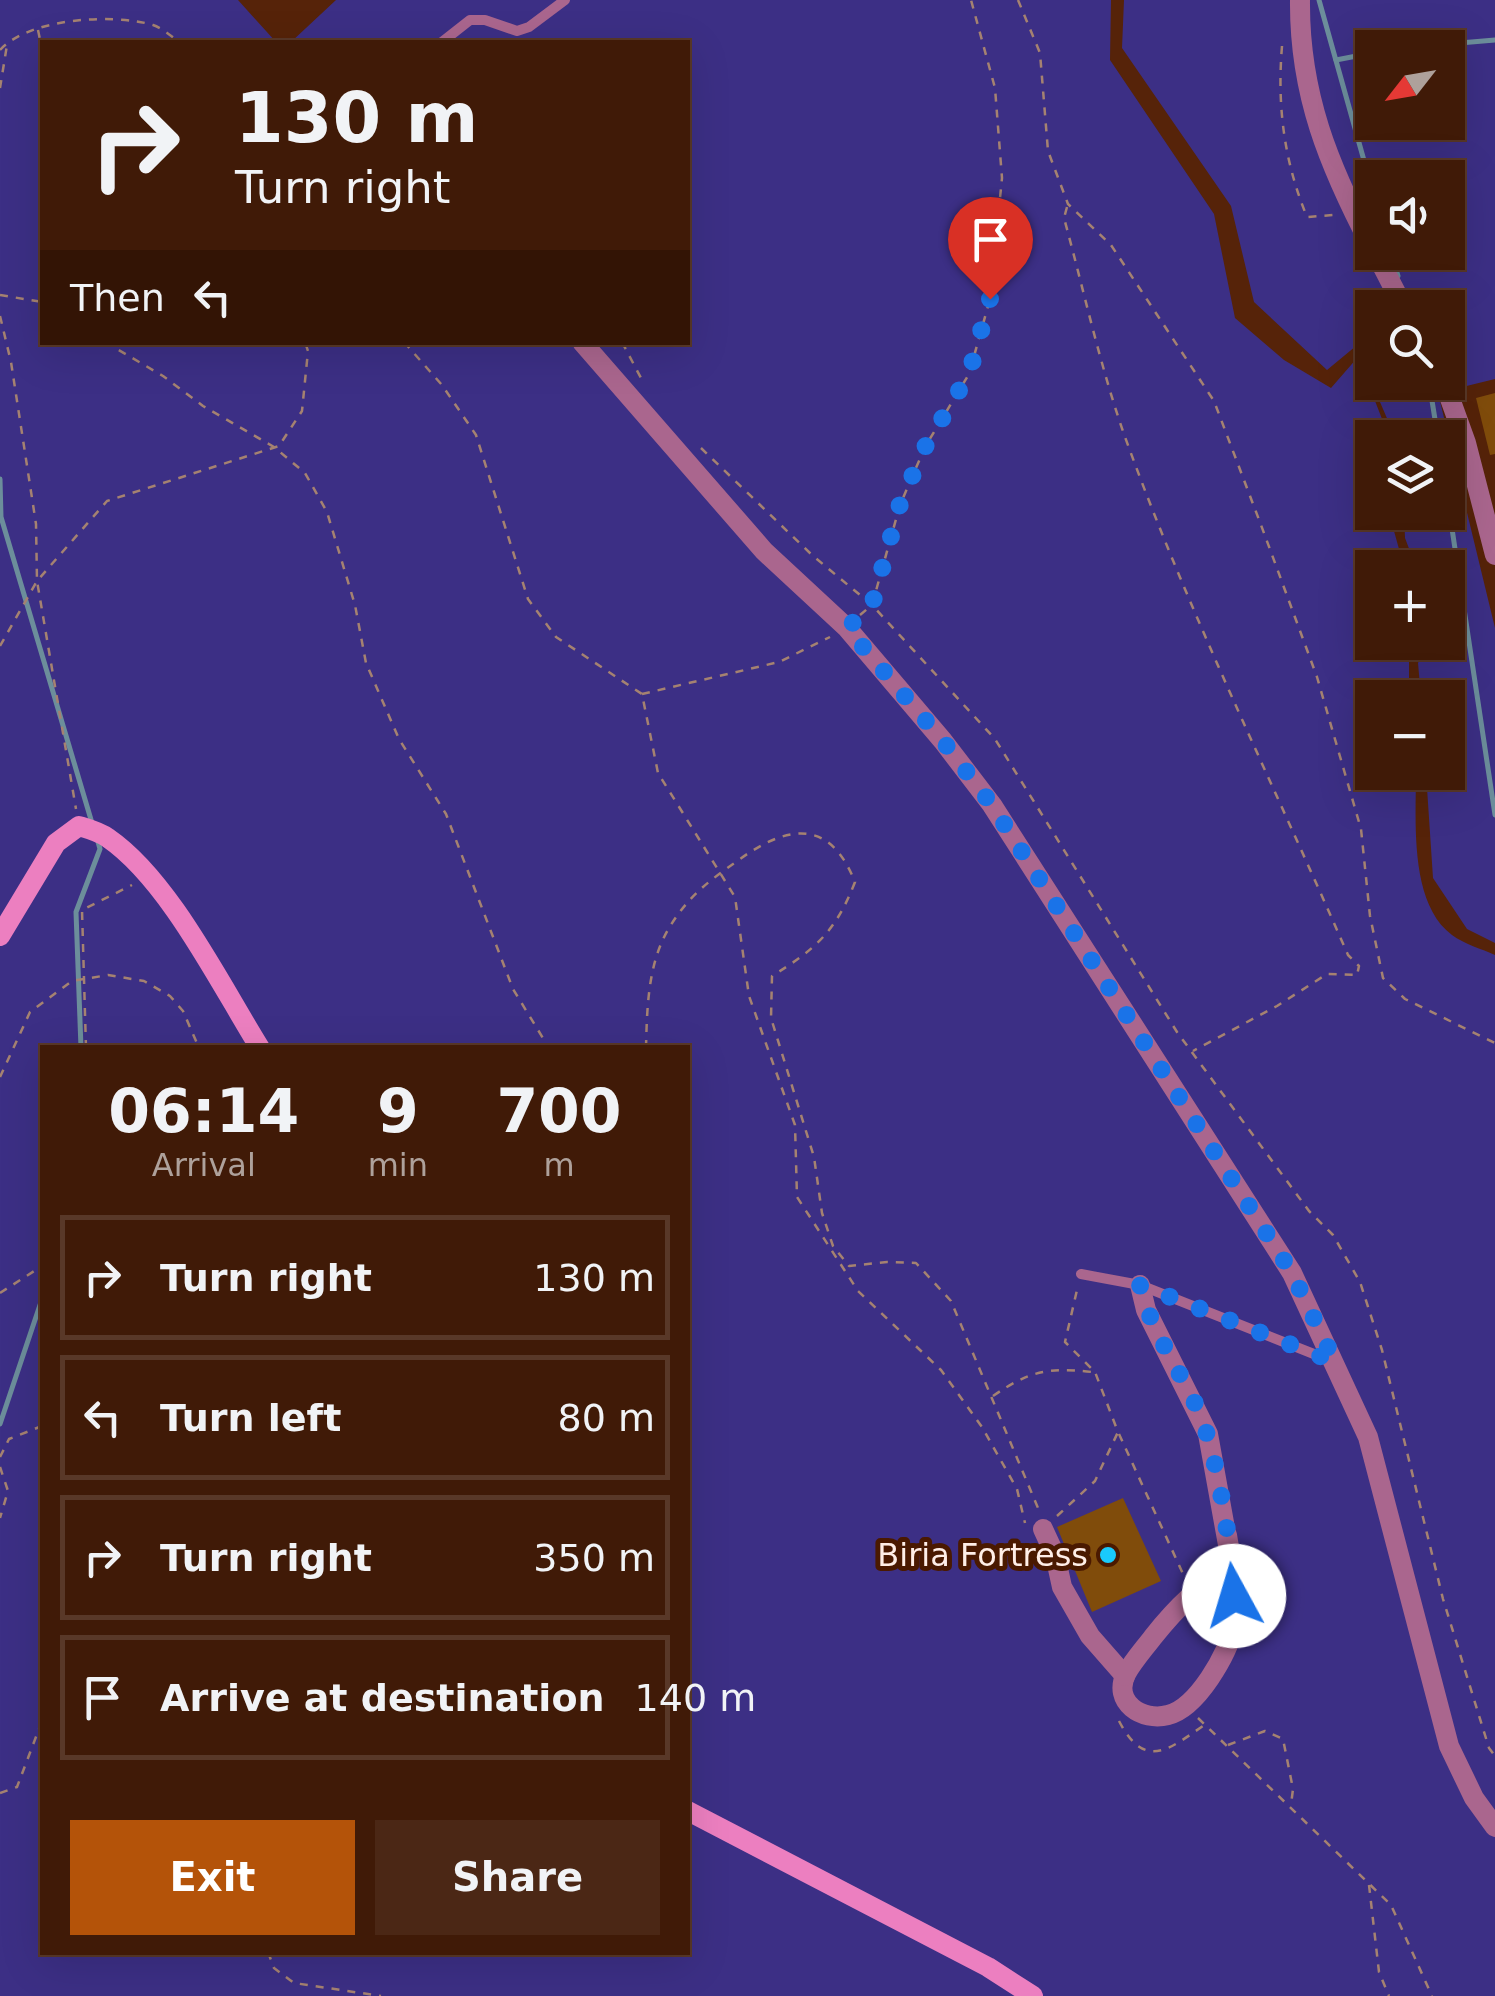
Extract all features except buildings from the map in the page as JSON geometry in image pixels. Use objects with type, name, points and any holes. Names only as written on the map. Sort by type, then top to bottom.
[{"type":"main road","points":[[0,936],[56,843],[79,826],[105,836],[128,854],[172,906],[258,1045]]},
{"type":"main road","points":[[690,1812],[988,1966],[1032,1996]]},
{"type":"street","points":[[1300,0],[1312,110],[1326,155],[1354,213]]},
{"type":"street","points":[[585,345],[764,551],[847,628],[992,805],[1292,1273],[1368,1437],[1449,1746],[1474,1798],[1495,1827]]},
{"type":"street","points":[[1450,400],[1466,443],[1495,555]]},
{"type":"street","points":[[1140,1285],[1146,1310],[1208,1434],[1232,1567]]},
{"type":"street","points":[[1034,1526],[1055,1555],[1062,1587],[1090,1636],[1125,1676]]},
{"type":"street","points":[[1227,1535],[1232,1567],[1235,1625],[1220,1664],[1186,1707],[1168,1716],[1146,1716],[1129,1707],[1122,1691],[1125,1676],[1178,1605],[1232,1567]]},
{"type":"lane","points":[[445,40],[470,20],[486,20],[517,31],[565,0]]},
{"type":"lane","points":[[1081,1274],[1140,1285],[1335,1362]]},
{"type":"path","points":[[642,694],[779,662],[847,628],[872,605],[900,504],[925,447],[969,374],[990,299],[1002,178],[995,88],[971,0]]},
{"type":"path","points":[[1018,0],[1040,54],[1048,152],[1068,204],[1111,245],[1214,401],[1322,696],[1361,829],[1370,916],[1383,978],[1405,998],[1495,1043]]},
{"type":"path","points":[[0,50],[38,28],[90,20],[122,19],[157,26],[177,40]]},
{"type":"path","points":[[38,28],[40,40]]},
{"type":"path","points":[[0,88],[8,42]]},
{"type":"path","points":[[1282,42],[1278,107],[1293,182],[1307,217],[1354,213]]},
{"type":"path","points":[[1068,204],[1064,218],[1098,353],[1126,438],[1208,641],[1348,955],[1359,966],[1356,975],[1327,974],[1192,1052]]},
{"type":"path","points":[[0,295],[40,302]]},
{"type":"path","points":[[0,316],[36,524],[37,581],[79,826]]},
{"type":"path","points":[[110,345],[274,447],[305,473],[327,512],[366,663],[399,739],[446,814],[513,988],[547,1045]]},
{"type":"path","points":[[0,646],[37,581],[108,501],[279,446],[302,411],[306,345]]},
{"type":"path","points":[[407,345],[442,385],[476,435],[528,598],[556,637],[642,694],[658,774],[735,897],[749,996],[795,1125],[797,1197],[858,1291],[941,1370],[982,1427],[1034,1526]]},
{"type":"path","points":[[624,345],[640,378]]},
{"type":"path","points":[[690,437],[812,555],[872,605]]},
{"type":"path","points":[[646,1045],[652,968],[668,930],[698,888],[763,841],[796,834],[822,837],[845,858],[855,882],[846,906],[823,942],[772,976],[771,1018],[814,1158],[822,1212],[833,1246],[850,1266],[916,1263],[951,1300],[1035,1499],[1034,1526]]},
{"type":"path","points":[[86,1045],[82,910],[146,875]]},
{"type":"path","points":[[0,1077],[30,1012],[72,981],[82,979],[108,975],[144,982],[170,996],[183,1010],[198,1045]]},
{"type":"path","points":[[0,1293],[40,1267]]},
{"type":"path","points":[[1081,1274],[1065,1342],[1094,1372],[1185,1575]]},
{"type":"path","points":[[992,1397],[1022,1376],[1053,1369],[1094,1372]]},
{"type":"path","points":[[0,1457],[8,1439],[40,1427]]},
{"type":"path","points":[[1034,1526],[1094,1481],[1118,1432]]},
{"type":"path","points":[[0,1466],[8,1492],[0,1518]]},
{"type":"path","points":[[1204,1725],[1392,1905],[1432,1996]]},
{"type":"path","points":[[0,1793],[17,1787],[40,1726]]},
{"type":"path","points":[[1226,1746],[1265,1731],[1283,1738],[1293,1790],[1291,1808]]},
{"type":"path","points":[[1370,1884],[1379,1972],[1389,1996]]},
{"type":"path","points":[[269,1955],[274,1968],[294,1982],[382,1996]]},
{"type":"shaded area","points":[[0,0],[238,0],[274,40],[40,40],[40,345],[690,345],[690,40],[293,40],[336,0],[1111,0],[1110,60],[1214,214],[1235,318],[1284,360],[1331,388],[1355,360],[1355,400],[1375,400],[1382,420],[1355,420],[1355,530],[1394,530],[1399,550],[1355,550],[1355,660],[1409,660],[1409,680],[1355,680],[1355,790],[1416,790],[1418,860],[1428,903],[1452,935],[1495,955],[1495,1996],[0,1996]]},
{"type":"shaded area","points":[[1124,0],[1495,0],[1495,379],[1465,386],[1465,290],[1355,290],[1355,347],[1327,370],[1254,302],[1231,206],[1122,48]]},
{"type":"shaded area","points":[[1379,400],[1440,400],[1445,420],[1388,420]]},
{"type":"shaded area","points":[[1465,504],[1495,628],[1495,943],[1467,929],[1433,878],[1427,790],[1465,790],[1465,680],[1420,680],[1418,663],[1465,660],[1465,550],[1410,550],[1405,530],[1465,530]]},
{"type":"waterway","points":[[1319,0],[1364,160]]},
{"type":"waterway","points":[[1465,43],[1495,40]]},
{"type":"waterway","points":[[1336,60],[1355,56]]},
{"type":"waterway","points":[[1396,270],[1398,276]]},
{"type":"waterway","points":[[1432,400],[1435,420]]},
{"type":"waterway","points":[[0,479],[1,517],[92,823]]},
{"type":"waterway","points":[[1452,530],[1495,815]]},
{"type":"waterway","points":[[81,1045],[76,912],[100,849],[97,838]]},
{"type":"waterway","points":[[0,1424],[40,1305]]},
{"type":"place","name":"Biria Fortress","points":[[1108,1555]]},
{"type":"route","points":[[990,299],[969,374],[925,447],[900,504],[872,605],[847,628],[992,805],[1292,1273],[1335,1362],[1140,1285],[1146,1310],[1208,1434],[1234,1596]]}]
